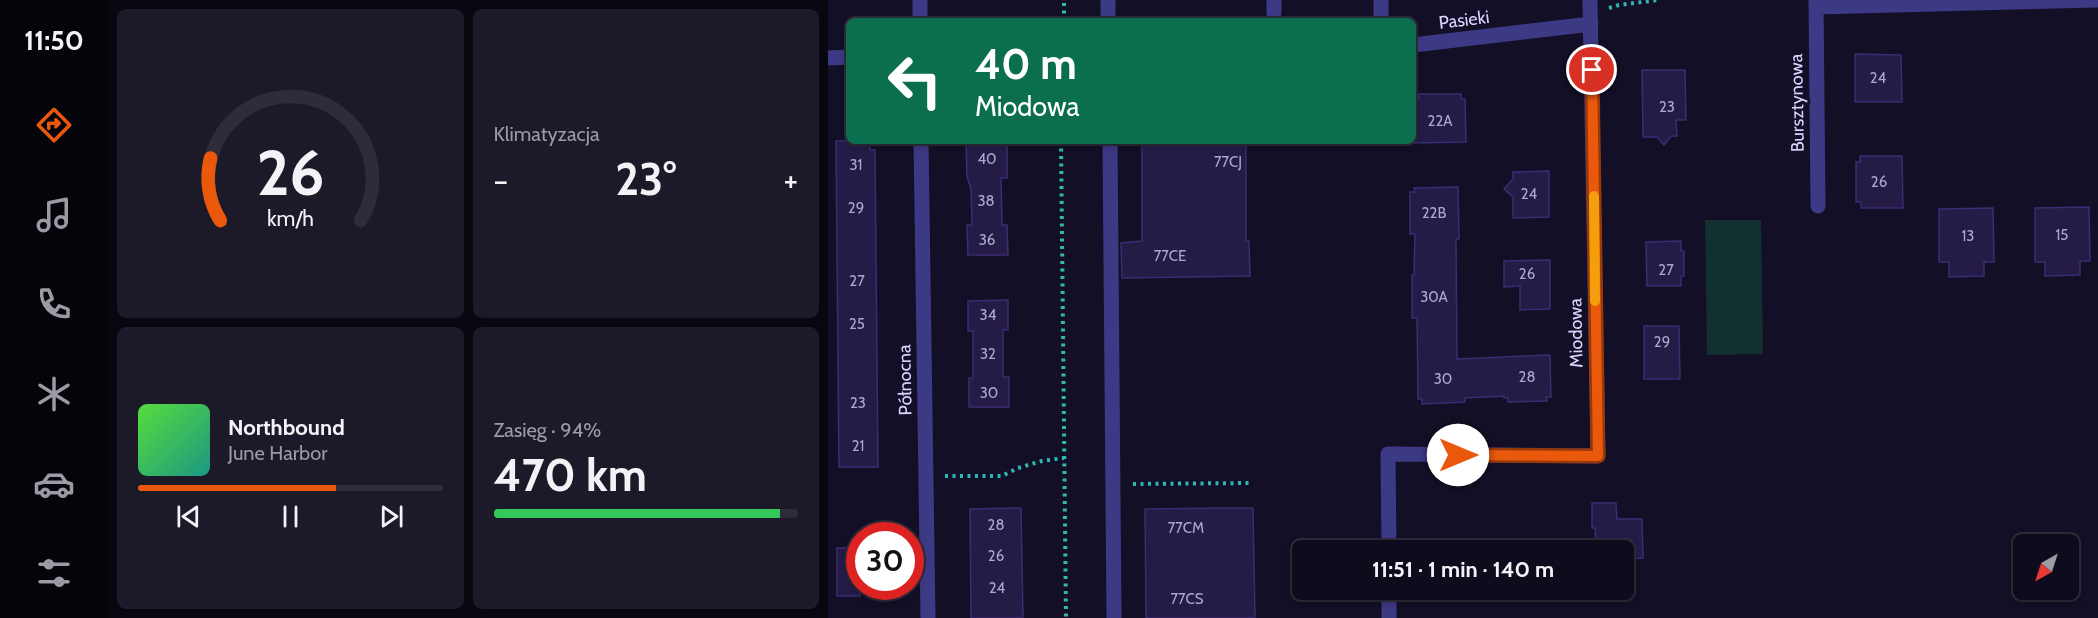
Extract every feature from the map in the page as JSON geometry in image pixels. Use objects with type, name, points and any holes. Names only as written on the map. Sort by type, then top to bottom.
[{"type":"street","points":[[920,0],[920,18]]},
{"type":"street","points":[[1108,0],[1108,18]]},
{"type":"street","points":[[1381,0],[1382,18]]},
{"type":"street","name":"Miodowa","points":[[1389,540],[1388,454],[1598,456],[1590,0]]},
{"type":"street","points":[[1816,3],[2097,0]]},
{"type":"street","name":"Bursztynowa","points":[[1816,3],[1818,206]]},
{"type":"street","name":"Pasieki","points":[[1416,45],[1591,24]]},
{"type":"street","points":[[828,58],[846,57]]},
{"type":"street","name":"Północna","points":[[921,144],[928,618]]},
{"type":"street","points":[[1110,144],[1114,618]]},
{"type":"street","points":[[1389,600],[1389,618]]},
{"type":"path","points":[[1064,0],[1064,18]]},
{"type":"path","points":[[1591,24],[1609,8],[1658,0]]},
{"type":"path","points":[[1061,144],[1066,618]]},
{"type":"path","points":[[940,476],[1002,476],[1034,463],[1064,458]]},
{"type":"path","points":[[1112,484],[1249,483]]},
{"type":"green space","points":[[1705,220],[1761,220],[1763,354],[1707,355]]},
{"type":"building","points":[[1855,54],[1901,55],[1902,102],[1855,102]]},
{"type":"building","points":[[1642,70],[1685,70],[1686,120],[1676,120],[1677,136],[1671,136],[1664,145],[1657,137],[1643,137]]},
{"type":"building","points":[[1418,94],[1461,94],[1461,99],[1465,99],[1466,142],[1416,143],[1416,99],[1419,99]]},
{"type":"building","points":[[836,141],[846,141],[846,144],[870,144],[870,150],[875,150],[878,467],[839,467]]},
{"type":"building","points":[[966,144],[1007,144],[1007,178],[1001,178],[1002,225],[1007,225],[1008,255],[968,255],[967,225],[972,225],[971,189],[967,177]]},
{"type":"building","points":[[1142,144],[1246,144],[1246,241],[1249,241],[1250,276],[1122,278],[1121,243],[1142,241]]},
{"type":"building","points":[[1860,156],[1902,156],[1903,208],[1861,208],[1861,202],[1856,202],[1856,162],[1860,162]]},
{"type":"building","points":[[1549,171],[1549,217],[1513,218],[1513,197],[1504,189],[1513,179],[1513,172]]},
{"type":"building","points":[[1458,187],[1457,359],[1550,355],[1551,397],[1546,397],[1547,401],[1508,402],[1508,398],[1504,396],[1465,398],[1465,402],[1422,404],[1422,399],[1418,399],[1417,318],[1412,318],[1415,234],[1410,234],[1410,192],[1415,192],[1414,188]]},
{"type":"building","points":[[2089,207],[2090,261],[2080,261],[2080,275],[2045,276],[2045,262],[2035,262],[2035,208]]},
{"type":"building","points":[[1993,208],[1994,262],[1984,262],[1984,276],[1949,277],[1949,262],[1939,262],[1939,209]]},
{"type":"building","points":[[1681,241],[1681,251],[1684,251],[1684,276],[1681,276],[1681,286],[1647,286],[1646,242]]},
{"type":"building","points":[[1550,260],[1550,309],[1520,310],[1520,286],[1504,287],[1504,261]]},
{"type":"building","points":[[1008,300],[1008,330],[1003,330],[1003,377],[1009,377],[1009,407],[969,407],[969,378],[973,378],[973,331],[968,331],[968,301]]},
{"type":"building","points":[[1644,326],[1679,326],[1680,379],[1644,379]]},
{"type":"building","points":[[1592,503],[1616,503],[1617,519],[1642,519],[1643,558],[1634,558],[1634,540],[1596,540],[1595,528],[1592,528]]},
{"type":"building","points":[[1021,508],[1023,618],[971,618],[970,509]]},
{"type":"building","points":[[1253,508],[1255,618],[1146,618],[1145,509]]},
{"type":"building","points":[[837,548],[846,548],[846,596],[837,596]]},
{"type":"slow traffic","points":[[1594,196],[1595,301]]},
{"type":"route","points":[[1458,455],[1598,456],[1592,70]]}]
